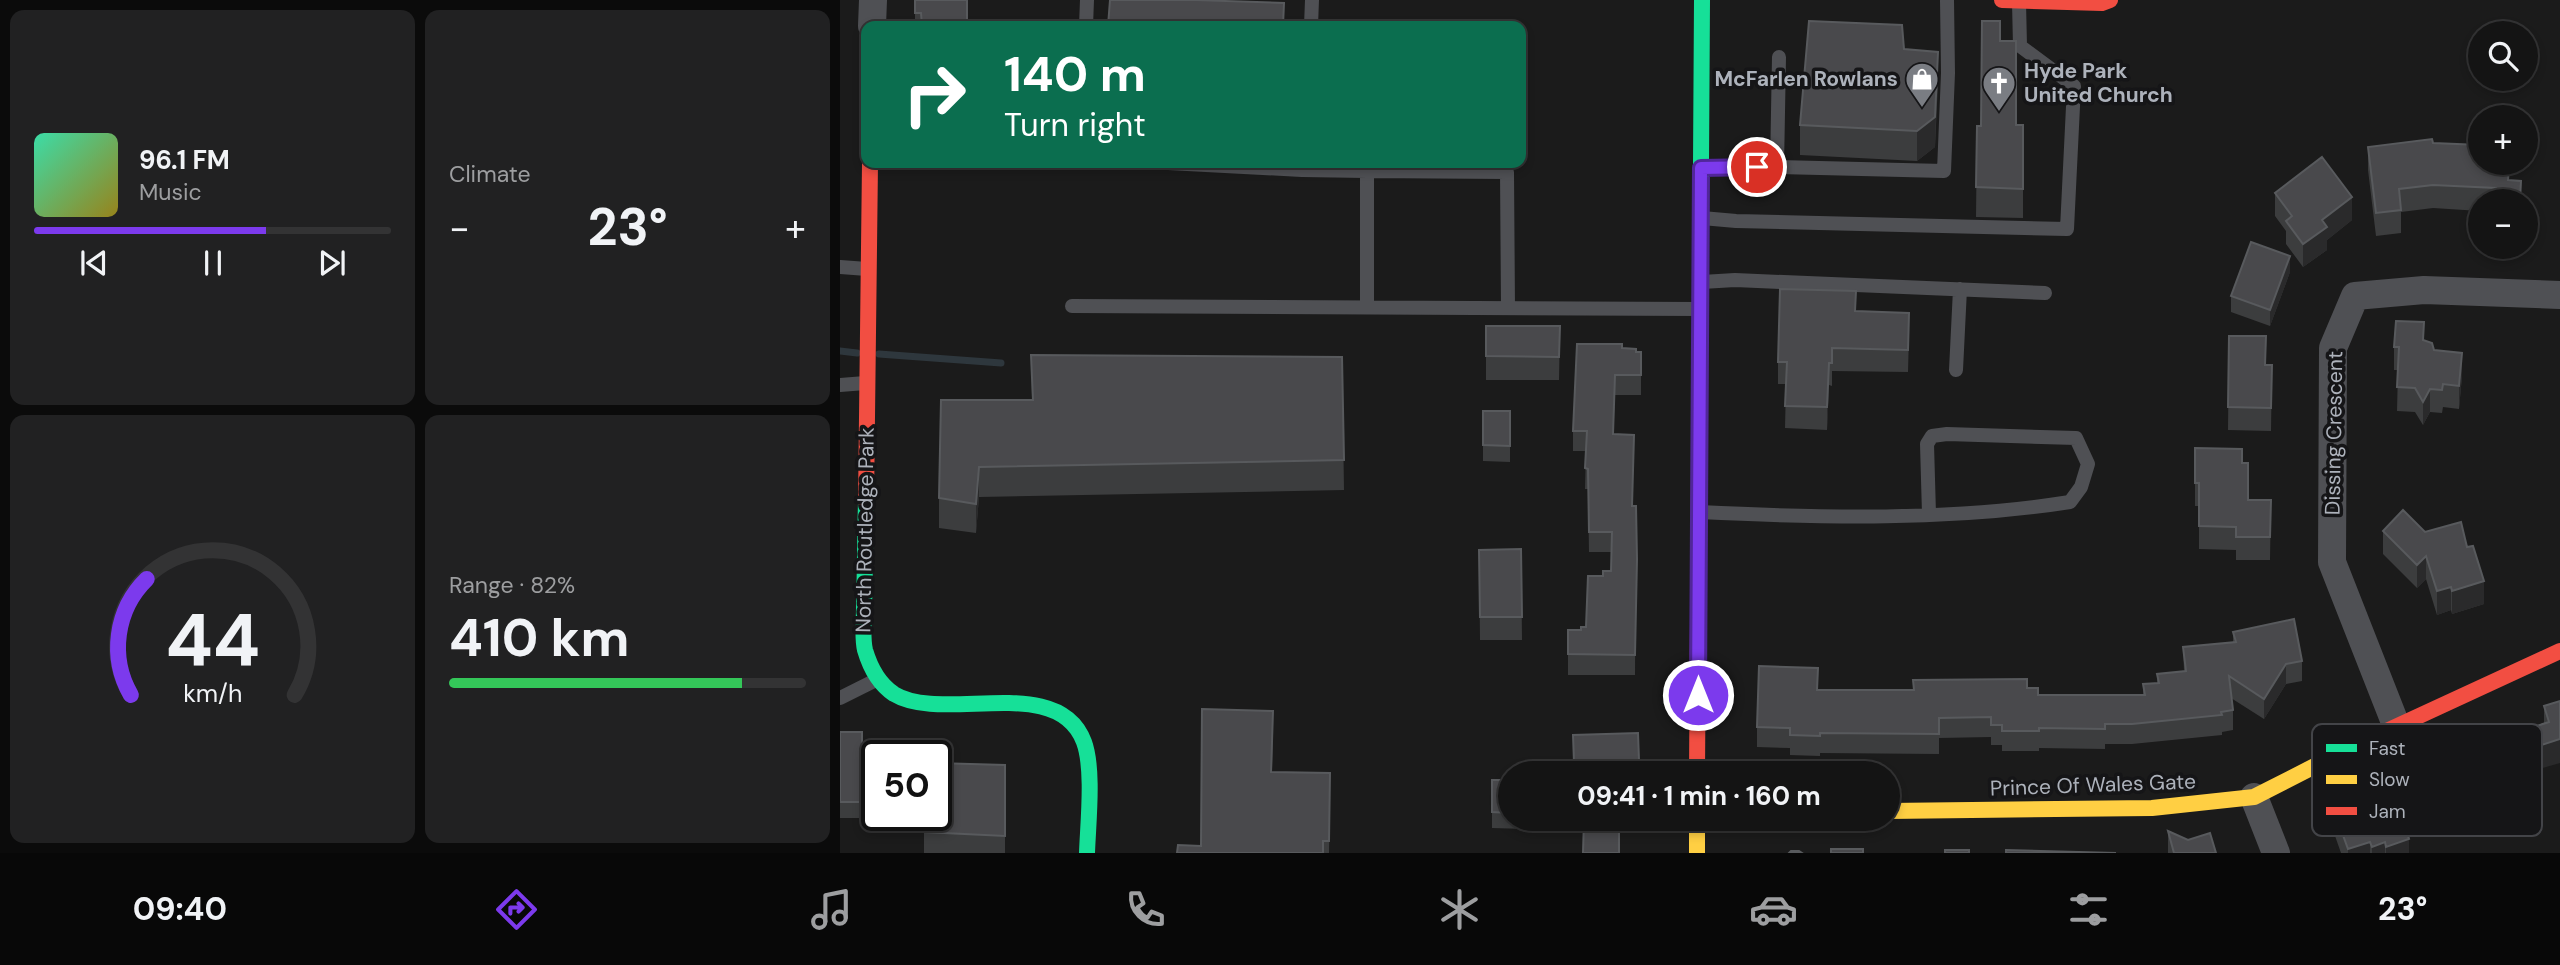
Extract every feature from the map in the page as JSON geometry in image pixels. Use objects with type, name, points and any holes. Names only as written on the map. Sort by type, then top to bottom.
[{"type":"street","points":[[872,21],[873,0]]},
{"type":"street","points":[[1698,761],[1702,0]]},
{"type":"street","points":[[2011,1],[2102,3],[2110,0]]},
{"type":"street","name":"North Routledge Park","points":[[870,168],[867,383],[859,527],[864,647],[871,668],[883,685],[900,697],[925,702],[1036,706],[1058,711],[1077,726],[1084,742],[1087,777],[1087,853]]},
{"type":"street","name":"Dissing Crescent","points":[[2395,724],[2332,562],[2333,348],[2355,296],[2424,290],[2560,295]]},
{"type":"street","name":"Prince Of Wales Gate","points":[[2400,724],[2560,650]]},
{"type":"street","name":"Prince Of Wales Gate","points":[[1900,811],[2152,808],[2255,797],[2312,768]]},
{"type":"street","points":[[2255,797],[2276,853]]},
{"type":"street","points":[[1697,831],[1697,853]]},
{"type":"lane","points":[[1086,21],[1087,0]]},
{"type":"lane","points":[[1311,21],[1312,0]]},
{"type":"lane","points":[[1701,168],[1944,171],[1948,73],[1947,0]]},
{"type":"lane","points":[[1700,217],[1736,221],[2067,229],[2074,86],[2020,46],[2011,1]]},
{"type":"lane","points":[[1777,167],[1779,57]]},
{"type":"lane","points":[[1334,168],[1507,172],[1508,308]]},
{"type":"lane","points":[[1367,170],[1367,307]]},
{"type":"lane","points":[[840,267],[869,269]]},
{"type":"lane","points":[[1700,282],[1735,280],[2045,293]]},
{"type":"lane","points":[[1956,370],[1960,289]]},
{"type":"lane","points":[[1072,306],[1700,309]]},
{"type":"lane","points":[[840,385],[867,383]]},
{"type":"lane","points":[[1699,512],[1885,516],[1928,514],[2027,509],[2070,502],[2081,486],[2088,464],[2076,438],[1947,434],[1932,436],[1927,444],[1928,514]]},
{"type":"lane","points":[[840,698],[878,678]]},
{"type":"building","points":[[915,0],[967,0],[967,21],[922,21],[921,13],[915,13]]},
{"type":"building","points":[[1110,0],[1284,3],[1283,21],[1108,21]]},
{"type":"building","points":[[1809,21],[1902,25],[1904,49],[1938,52],[1935,117],[1917,131],[1800,125]]},
{"type":"building","name":"Hyde Park United Church","points":[[1982,21],[2000,21],[2000,41],[2016,41],[2016,125],[2023,125],[2023,189],[1976,187],[1977,126],[1981,126]]},
{"type":"building","points":[[2432,139],[2433,143],[2468,144],[2468,175],[2508,175],[2508,180],[2521,181],[2521,189],[2433,185],[2399,189],[2401,210],[2376,213],[2368,147]]},
{"type":"building","points":[[2322,157],[2352,197],[2322,220],[2327,227],[2303,244],[2286,221],[2292,216],[2275,193]]},
{"type":"building","points":[[2251,242],[2290,256],[2270,310],[2231,296]]},
{"type":"building","points":[[1780,289],[1856,291],[1855,311],[1909,313],[1908,350],[1832,348],[1827,407],[1785,406],[1787,362],[1778,362]]},
{"type":"building","points":[[2396,321],[2424,322],[2423,340],[2432,343],[2434,350],[2462,353],[2459,386],[2443,384],[2442,390],[2430,389],[2423,402],[2415,388],[2397,387],[2399,347],[2394,347]]},
{"type":"building","points":[[1486,326],[1560,326],[1559,357],[1486,356]]},
{"type":"building","points":[[2229,336],[2266,336],[2265,365],[2272,365],[2271,408],[2228,407]]},
{"type":"building","points":[[1577,344],[1622,344],[1622,348],[1641,352],[1641,375],[1615,375],[1613,434],[1634,435],[1632,506],[1636,506],[1637,559],[1635,655],[1568,654],[1568,630],[1581,630],[1581,627],[1586,627],[1588,576],[1603,576],[1603,571],[1611,571],[1612,532],[1589,532],[1588,469],[1585,468],[1587,431],[1573,431]]},
{"type":"building","points":[[1031,355],[1342,357],[1344,460],[979,467],[976,504],[939,498],[941,400],[1033,400]]},
{"type":"building","points":[[1483,411],[1510,411],[1510,446],[1483,445]]},
{"type":"building","points":[[2195,448],[2242,449],[2242,463],[2248,463],[2248,500],[2271,500],[2270,537],[2236,537],[2236,527],[2199,526],[2199,483],[2195,483]]},
{"type":"building","points":[[2403,510],[2425,532],[2461,522],[2467,547],[2473,546],[2484,581],[2452,591],[2451,587],[2437,591],[2426,556],[2417,565],[2383,531]]},
{"type":"building","points":[[1521,549],[1522,617],[1480,617],[1479,550]]},
{"type":"building","points":[[2294,619],[2302,661],[2286,664],[2264,699],[2229,676],[2233,710],[2221,712],[2222,715],[2105,724],[2105,729],[2039,728],[2039,731],[2002,731],[2002,725],[1991,725],[1991,717],[1939,718],[1939,734],[1790,735],[1790,728],[1757,727],[1759,666],[1818,668],[1817,690],[1914,690],[1913,680],[2027,679],[2027,688],[2038,688],[2038,695],[2145,695],[2143,684],[2159,683],[2157,674],[2186,671],[2183,647],[2236,642],[2233,632]]},
{"type":"building","points":[[2560,701],[2560,739],[2542,745],[2542,724],[2549,722],[2544,706]]},
{"type":"building","points":[[1202,709],[1273,711],[1271,772],[1330,773],[1329,841],[1323,841],[1323,853],[1177,853],[1178,845],[1201,846]]},
{"type":"building","points":[[840,732],[862,732],[861,802],[840,802]]},
{"type":"building","points":[[1638,733],[1639,760],[1574,761],[1573,735]]},
{"type":"building","points":[[952,763],[1005,765],[1005,836],[924,832],[952,831]]},
{"type":"building","points":[[1492,780],[1498,780],[1498,812],[1492,812]]},
{"type":"building","points":[[1584,831],[1619,831],[1619,853],[1583,853]]},
{"type":"building","points":[[2168,831],[2188,840],[2210,833],[2216,853],[2174,853]]},
{"type":"building","points":[[2343,836],[2408,836],[2409,839],[2386,847],[2385,842],[2372,847],[2370,842],[2348,849]]},
{"type":"building","points":[[1831,849],[1863,849],[1863,853],[1831,853]]},
{"type":"building","points":[[1945,850],[1969,850],[1969,853],[1945,853]]},
{"type":"building","points":[[2006,850],[2116,853],[2006,853]]},
{"type":"waterway","points":[[840,351],[857,353]]},
{"type":"waterway","points":[[879,354],[1001,363]]},
{"type":"traffic: fast","points":[[1700,329],[1702,0]]},
{"type":"traffic: fast","points":[[866,502],[864,640],[867,656],[876,675],[894,694],[915,702],[1025,704],[1050,709],[1070,721],[1084,742],[1089,767],[1087,853]]},
{"type":"traffic: slow","points":[[1900,811],[2152,808],[2254,797],[2312,767]]},
{"type":"traffic: slow","points":[[1697,831],[1697,853]]},
{"type":"traffic: jam","points":[[2002,0],[2102,3],[2110,0]]},
{"type":"traffic: jam","points":[[866,502],[870,168]]},
{"type":"traffic: jam","points":[[1697,761],[1700,329]]},
{"type":"traffic: jam","points":[[2402,724],[2560,651]]},
{"type":"place","name":"McFarlen Rowlans","points":[[1922,109]]},
{"type":"place","name":"Hyde Park United Church","points":[[1999,113]]},
{"type":"route","points":[[1698,695],[1701,168],[1757,167]]}]
